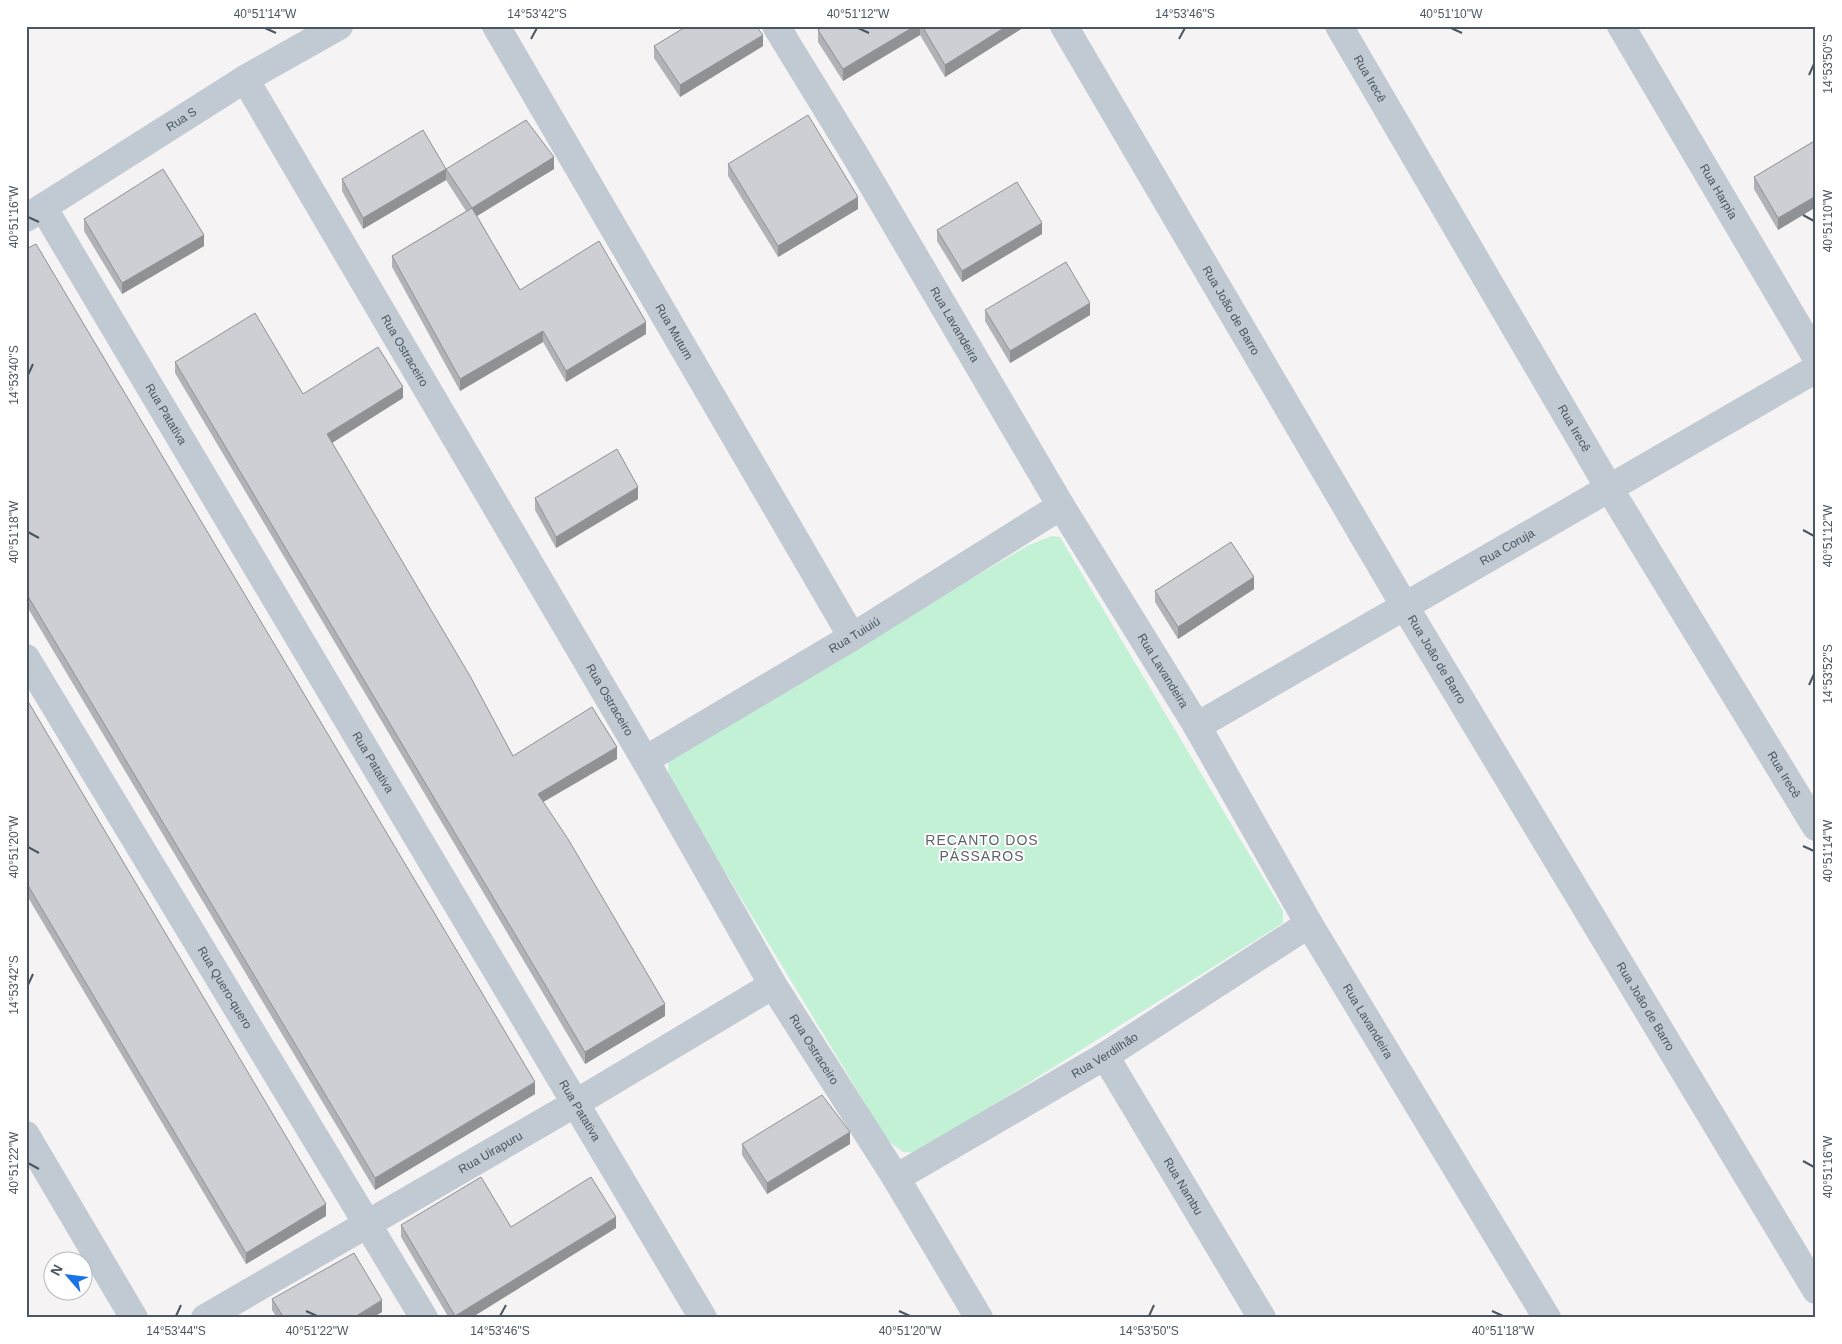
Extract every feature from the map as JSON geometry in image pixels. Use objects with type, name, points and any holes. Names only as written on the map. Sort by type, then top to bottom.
[{"type":"street","name":"Rua S","points":[[35,212],[245,79],[339,26]]},
{"type":"street","name":"Rua Mutum","points":[[496,26],[852,638]]},
{"type":"street","name":"Rua Lavandeira","points":[[776,26],[855,155],[1061,506],[1197,726],[1309,924],[1547,1318]]},
{"type":"street","name":"Rua João de Barro","points":[[1064,26],[1404,605],[1816,1290]]},
{"type":"street","name":"Rua Irecê","points":[[1339,26],[1609,488],[1816,827]]},
{"type":"street","name":"Rua Harpía","points":[[1621,26],[1816,357]]},
{"type":"street","name":"Rua Ostraceiro","points":[[245,79],[645,760],[773,985],[896,1178],[979,1318]]},
{"type":"street","name":"Rua Patativa","points":[[35,212],[576,1103],[703,1318]]},
{"type":"street","name":"Rua Coruja","points":[[1197,726],[1816,369]]},
{"type":"street","name":"Rua Tuiuiú","points":[[645,760],[852,638],[1061,506]]},
{"type":"street","name":"Rua Quero-quero","points":[[26,658],[424,1318]]},
{"type":"street","name":"Rua Verdilhão","points":[[896,1178],[1105,1056],[1309,924]]},
{"type":"street","name":"Rua Uirapuru","points":[[205,1318],[576,1103],[773,985]]},
{"type":"street","name":"Rua Nambu","points":[[1105,1056],[1262,1318]]},
{"type":"street","points":[[26,1136],[134,1318]]},
{"type":"green space","points":[[1052,536],[1060,537],[1283,911],[1283,923],[917,1153],[903,1152],[888,1141],[669,779],[668,762],[681,748],[1029,545]]},
{"type":"building","points":[[687,26],[756,26],[763,35],[680,85],[654,46]]},
{"type":"building","points":[[825,26],[915,26],[843,69],[818,30]]},
{"type":"building","points":[[922,26],[1007,26],[945,65]]},
{"type":"building","points":[[808,115],[858,197],[778,246],[728,164]]},
{"type":"building","points":[[526,120],[554,157],[472,208],[446,169]]},
{"type":"building","points":[[423,130],[446,169],[363,218],[342,179]]},
{"type":"building","points":[[1816,140],[1816,196],[1778,218],[1754,177]]},
{"type":"building","points":[[163,169],[204,235],[122,283],[84,219]]},
{"type":"building","points":[[1017,182],[1042,223],[962,271],[937,230]]},
{"type":"building","points":[[472,208],[520,290],[599,241],[646,322],[566,371],[543,331],[460,379],[392,256]]},
{"type":"building","points":[[36,244],[535,1082],[375,1178],[26,593],[26,249]]},
{"type":"building","points":[[1066,262],[1090,303],[1010,351],[985,310]]},
{"type":"building","points":[[255,313],[303,394],[378,347],[403,387],[327,434],[470,676],[513,756],[592,707],[617,747],[538,794],[568,839],[665,1004],[585,1052],[175,362]]},
{"type":"building","points":[[617,449],[638,487],[556,537],[535,498]]},
{"type":"building","points":[[1231,542],[1254,577],[1178,627],[1155,591]]},
{"type":"building","points":[[26,698],[326,1204],[246,1253],[26,882]]},
{"type":"building","points":[[822,1095],[850,1132],[767,1183],[742,1144]]},
{"type":"building","points":[[481,1177],[511,1227],[591,1177],[616,1217],[455,1316],[401,1225]]},
{"type":"building","points":[[354,1253],[382,1300],[353,1318],[284,1318],[272,1299]]},
{"type":"district","name":"RECANTO DOS PÁSSAROS","points":[[982,848]]}]
